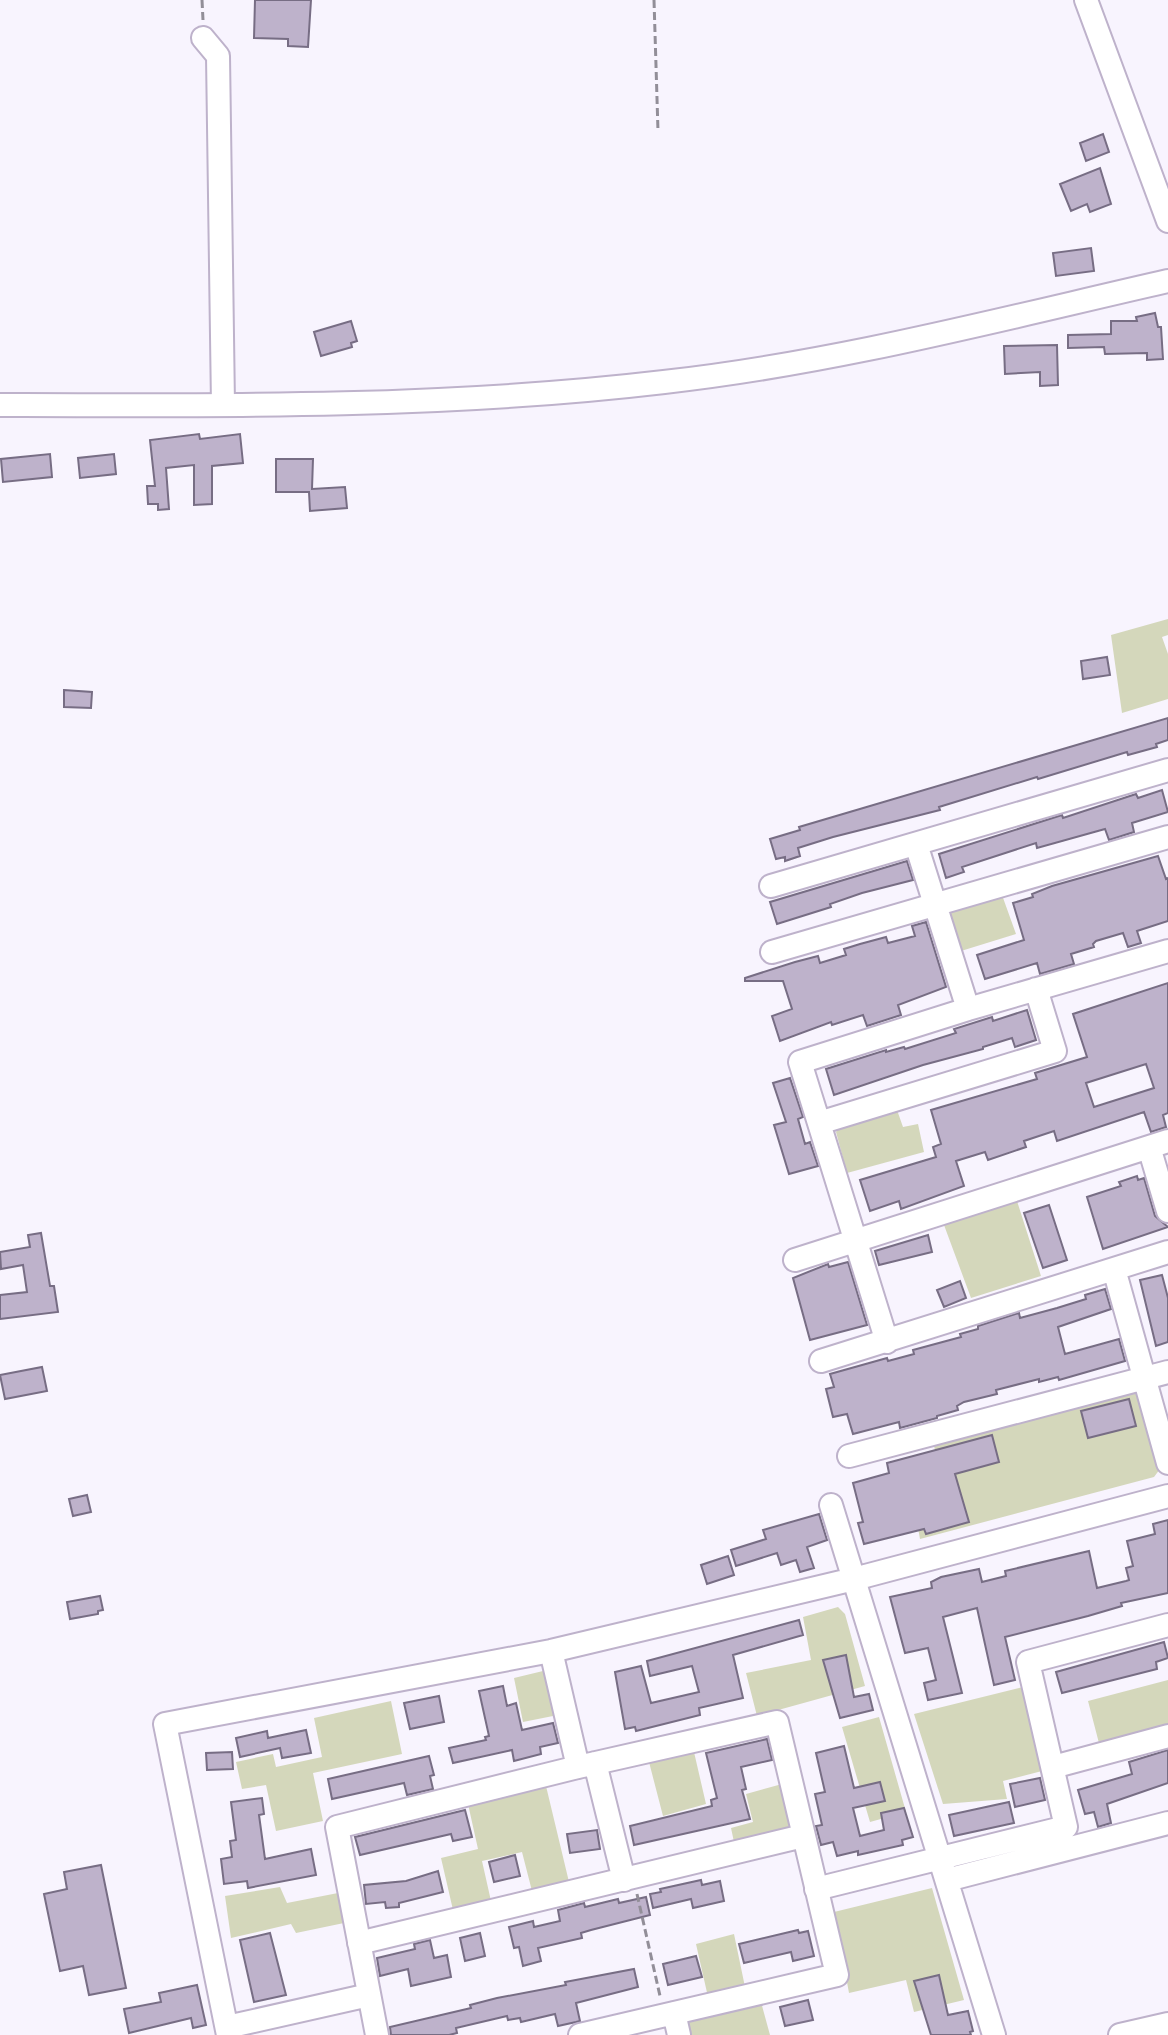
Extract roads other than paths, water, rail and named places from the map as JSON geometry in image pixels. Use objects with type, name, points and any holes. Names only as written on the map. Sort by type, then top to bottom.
[{"type":"street","points":[[1086,0],[1168,221]]},
{"type":"street","points":[[203,38],[218,56],[223,405]]},
{"type":"street","points":[[0,405],[223,405],[505,397],[666,382],[818,360],[1168,281]]},
{"type":"street","points":[[771,886],[1168,771]]},
{"type":"street","points":[[772,952],[1168,837]]},
{"type":"street","points":[[916,844],[968,1009]]},
{"type":"street","points":[[887,1342],[800,1062],[1168,951]]},
{"type":"street","points":[[819,1123],[1055,1051],[1036,989]]},
{"type":"street","points":[[795,1260],[1158,1144],[1168,1211]]},
{"type":"street","points":[[821,1361],[1168,1252]]},
{"type":"street","points":[[1114,1269],[1168,1463]]},
{"type":"street","points":[[849,1456],[1168,1372]]},
{"type":"street","points":[[369,1995],[228,2031],[165,1724],[551,1651],[854,1579],[1168,1496]]},
{"type":"street","points":[[831,1505],[994,2035]]},
{"type":"street","points":[[944,1870],[1066,1827],[1028,1662],[1168,1625]]},
{"type":"street","points":[[551,1651],[624,1880]]},
{"type":"street","points":[[377,2035],[337,1827],[777,1722],[837,1975],[676,2024],[580,2035]]},
{"type":"street","points":[[1053,1767],[1168,1736]]},
{"type":"street","points":[[816,1889],[944,1870],[1168,1823]]},
{"type":"street","points":[[359,1943],[803,1836]]},
{"type":"street","points":[[1120,2035],[1168,2024]]}]
